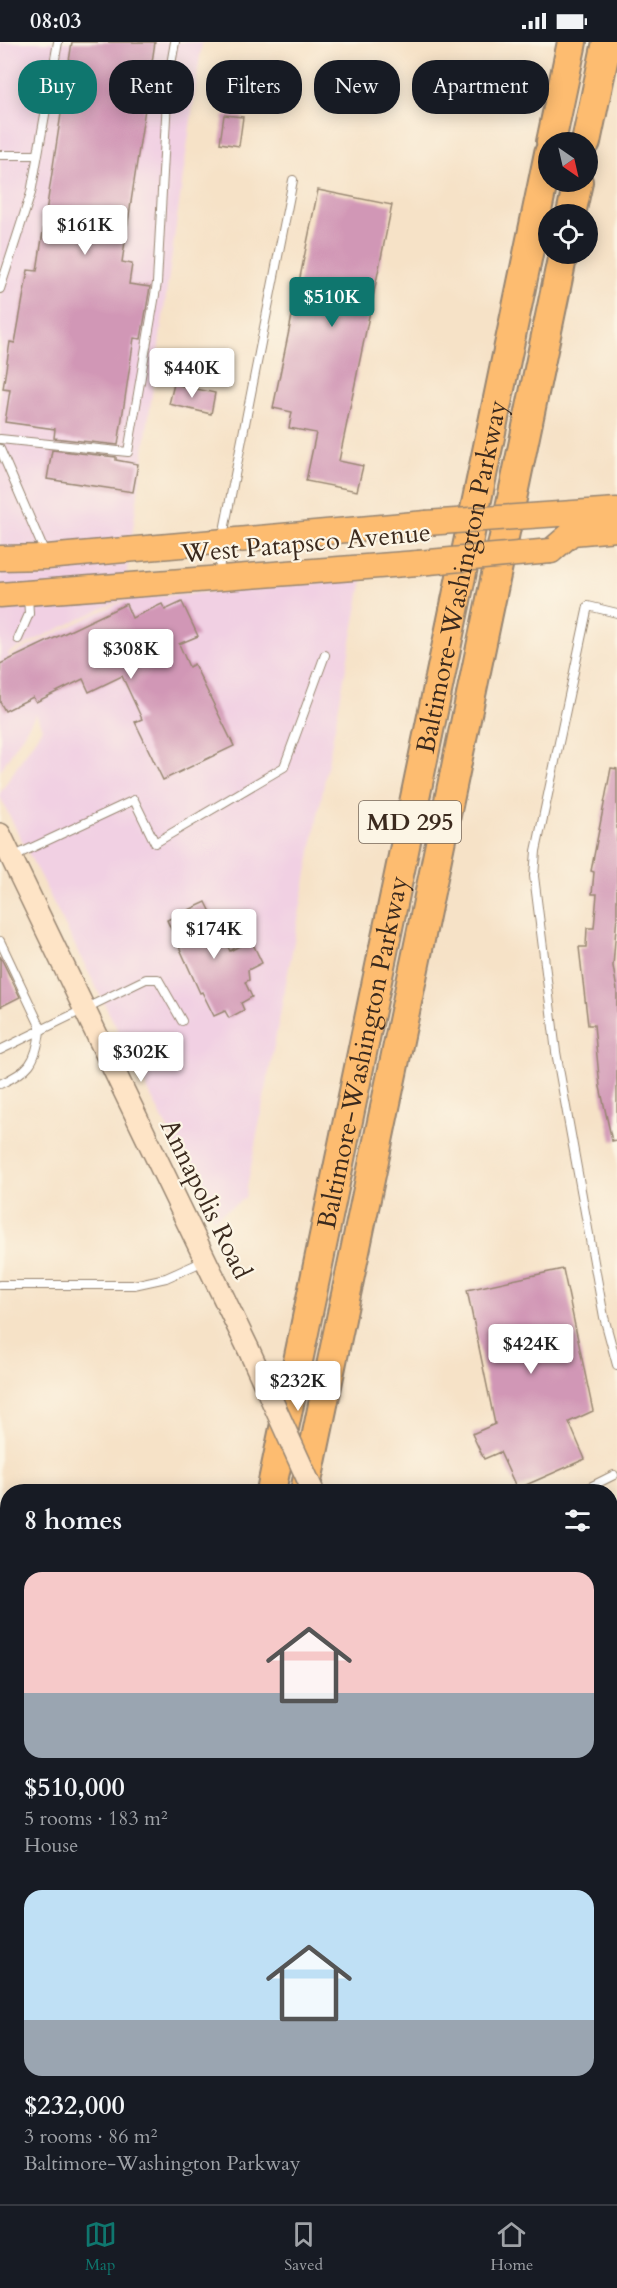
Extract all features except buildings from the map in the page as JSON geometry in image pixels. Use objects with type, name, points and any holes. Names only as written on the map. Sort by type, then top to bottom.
[{"type":"highway","points":[[553,132],[572,42]]},
{"type":"highway","points":[[588,132],[607,42]]},
{"type":"highway","name":"Baltimore-Washington Parkway","points":[[272,1484],[541,192]]},
{"type":"highway","name":"Baltimore-Washington Parkway","points":[[306,1484],[561,264]]},
{"type":"main road","name":"West Patapsco Avenue","points":[[0,558],[47,557],[426,523],[617,510]]},
{"type":"main road","points":[[551,550],[572,533],[617,529]]},
{"type":"main road","name":"West Patapsco Avenue","points":[[0,595],[418,563],[617,545]]},
{"type":"main road","name":"Annapolis Road","points":[[0,834],[248,1348],[310,1484]]},
{"type":"lane","points":[[0,289],[31,193],[58,42]]},
{"type":"lane","points":[[0,439],[128,452],[157,283],[168,81],[175,42]]},
{"type":"lane","points":[[0,154],[37,155]]},
{"type":"lane","points":[[219,579],[222,542],[292,180]]},
{"type":"lane","points":[[0,449],[47,557]]},
{"type":"lane","points":[[18,639],[29,614],[28,593]]},
{"type":"lane","points":[[617,613],[588,606],[536,851],[534,876],[558,1063],[604,1317],[617,1365]]},
{"type":"lane","points":[[11,858],[134,800],[155,843],[284,767],[325,655]]},
{"type":"lane","points":[[0,941],[41,1030],[34,1058],[26,1070],[0,1084]]},
{"type":"lane","points":[[0,1050],[146,979],[158,979],[182,1021]]},
{"type":"lane","points":[[0,1285],[134,1285],[166,1278],[206,1260]]},
{"type":"lane","points":[[596,1484],[614,1475]]},
{"type":"shaded area","points":[[0,42],[202,42],[194,98],[194,60],[109,60],[109,114],[192,114],[123,599],[8,653],[15,668],[11,655],[127,599],[363,579],[245,1198],[213,1219],[0,797],[0,793],[42,728],[36,714],[0,771]]}]
